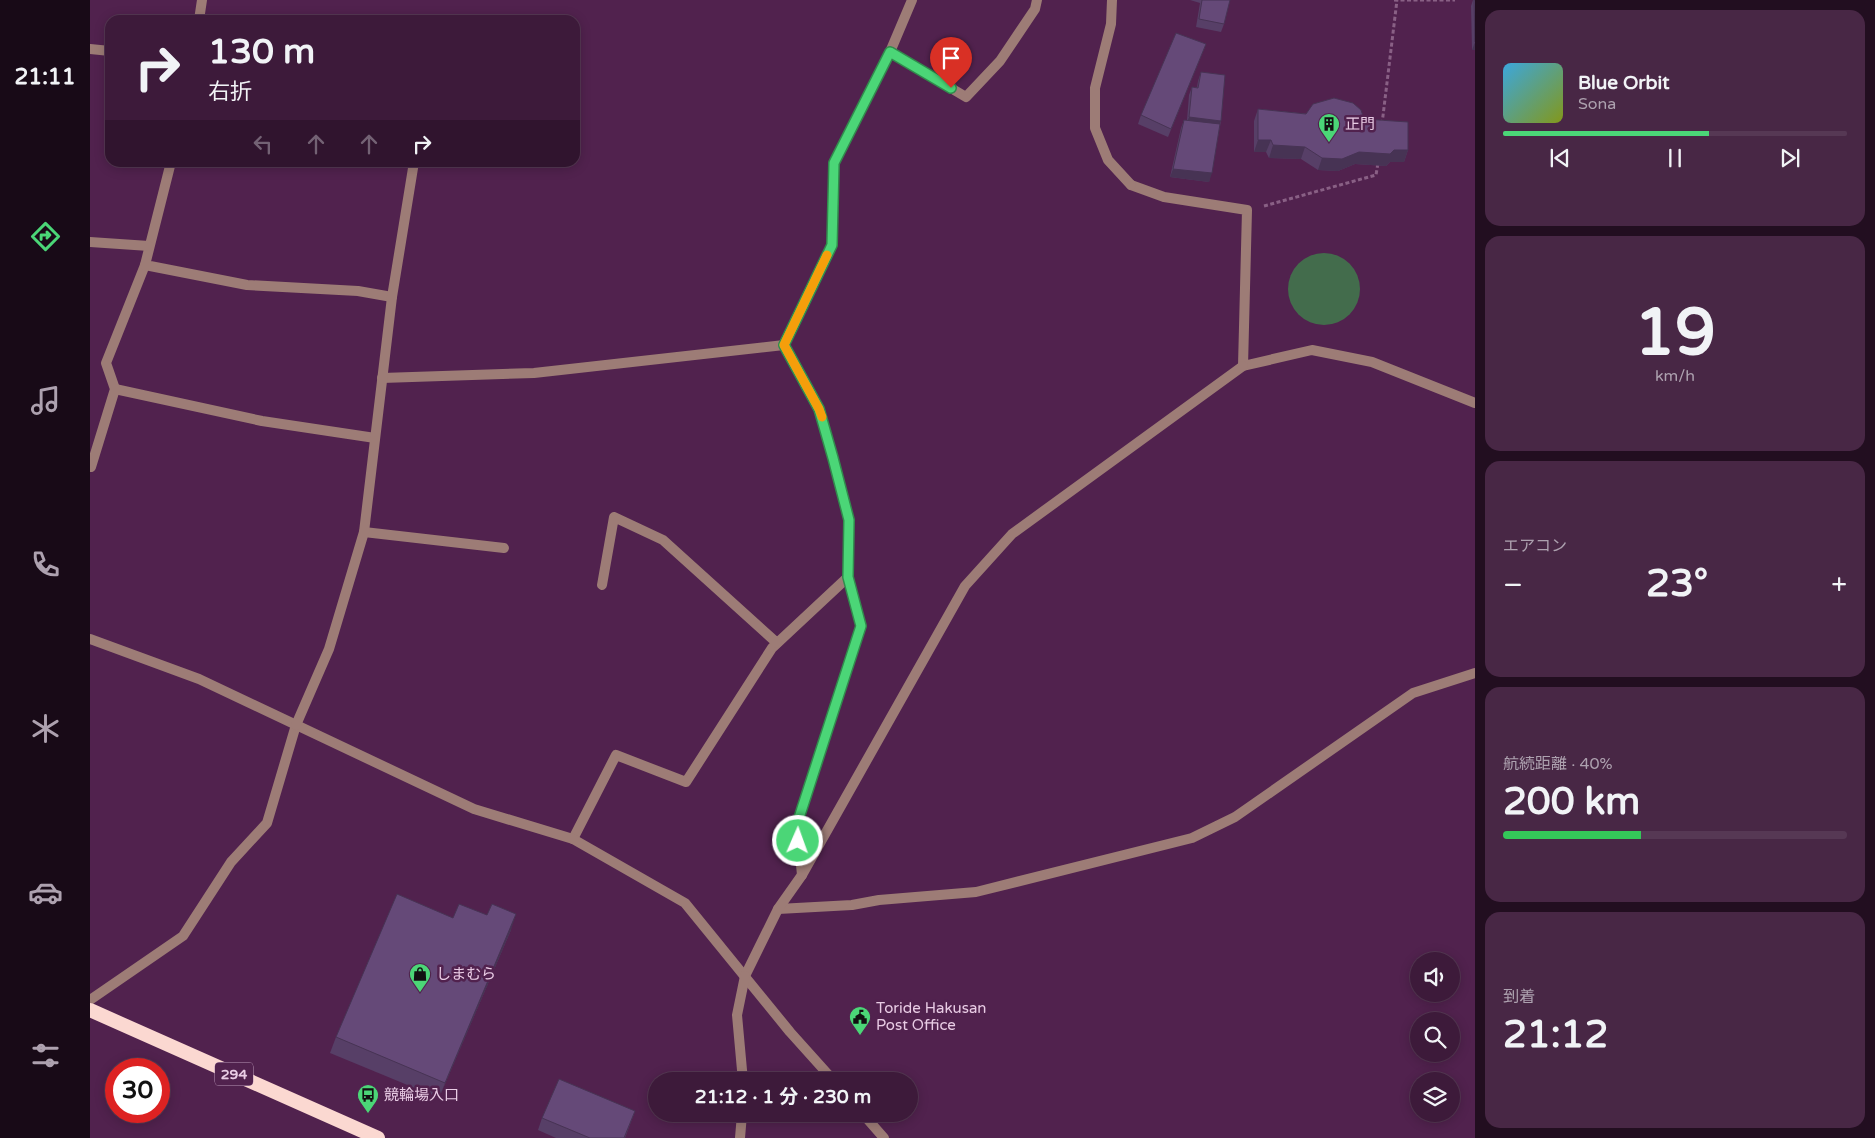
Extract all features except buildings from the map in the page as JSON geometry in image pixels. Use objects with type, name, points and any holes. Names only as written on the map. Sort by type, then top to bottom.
[{"type":"highway","name":"294","points":[[90,1010],[378,1138]]},
{"type":"street","points":[[200,15],[202,0]]},
{"type":"street","points":[[784,345],[832,245],[834,163],[890,52],[912,0]]},
{"type":"street","points":[[890,52],[966,97],[1000,61],[1035,9],[1037,0]]},
{"type":"street","points":[[1112,0],[1111,24],[1094,88],[1095,128],[1108,160],[1131,186],[1164,197],[1247,210],[1243,366]]},
{"type":"street","points":[[90,49],[105,50]]},
{"type":"street","points":[[91,467],[115,389],[106,363],[145,265],[170,167]]},
{"type":"street","points":[[90,1000],[182,936],[231,862],[267,822],[296,725],[329,649],[364,532],[392,297],[413,167]]},
{"type":"street","points":[[90,242],[149,246]]},
{"type":"street","points":[[145,265],[247,285],[358,291],[392,297]]},
{"type":"street","points":[[382,378],[534,373],[784,345]]},
{"type":"street","points":[[784,345],[819,409],[833,458],[849,520],[848,577],[861,626],[797,824],[802,875]]},
{"type":"street","points":[[742,1072],[737,1015],[744,976],[778,909],[802,875],[965,586],[1012,534],[1243,366],[1312,350],[1372,362],[1475,403]]},
{"type":"street","points":[[115,389],[262,421],[375,438]]},
{"type":"street","points":[[602,585],[614,517],[663,540],[777,643]]},
{"type":"street","points":[[364,532],[504,548]]},
{"type":"street","points":[[573,839],[616,755],[686,782],[772,648],[848,577]]},
{"type":"street","points":[[90,639],[199,679],[474,809],[573,839],[685,903],[790,1032],[826,1072]]},
{"type":"street","points":[[778,909],[852,905],[879,900],[976,892],[1192,838],[1235,817],[1414,693],[1475,673]]},
{"type":"street","points":[[740,1138],[741,1122]]},
{"type":"street","points":[[870,1122],[884,1138]]},
{"type":"path","points":[[1382,127],[1396,0],[1455,0]]},
{"type":"path","points":[[1247,210],[1376,176],[1378,156]]},
{"type":"green space","points":[[1324,253],[1344,259],[1354,269],[1360,289],[1354,309],[1344,319],[1324,325],[1304,319],[1294,309],[1288,289],[1294,269],[1304,259]]},
{"type":"slow traffic","points":[[822,417],[784,345],[827,255]]},
{"type":"place","name":"正門","points":[[1329,143]]},
{"type":"place","name":"しまむら","points":[[420,993]]},
{"type":"place","name":"Toride Hakusan Post Office","points":[[860,1036]]},
{"type":"place","name":"競輪場入口","points":[[368,1114]]},
{"type":"route","points":[[798,841],[797,824],[861,626],[848,577],[849,520],[833,458],[819,409],[784,345],[832,245],[834,163],[890,52],[951,88]]}]
